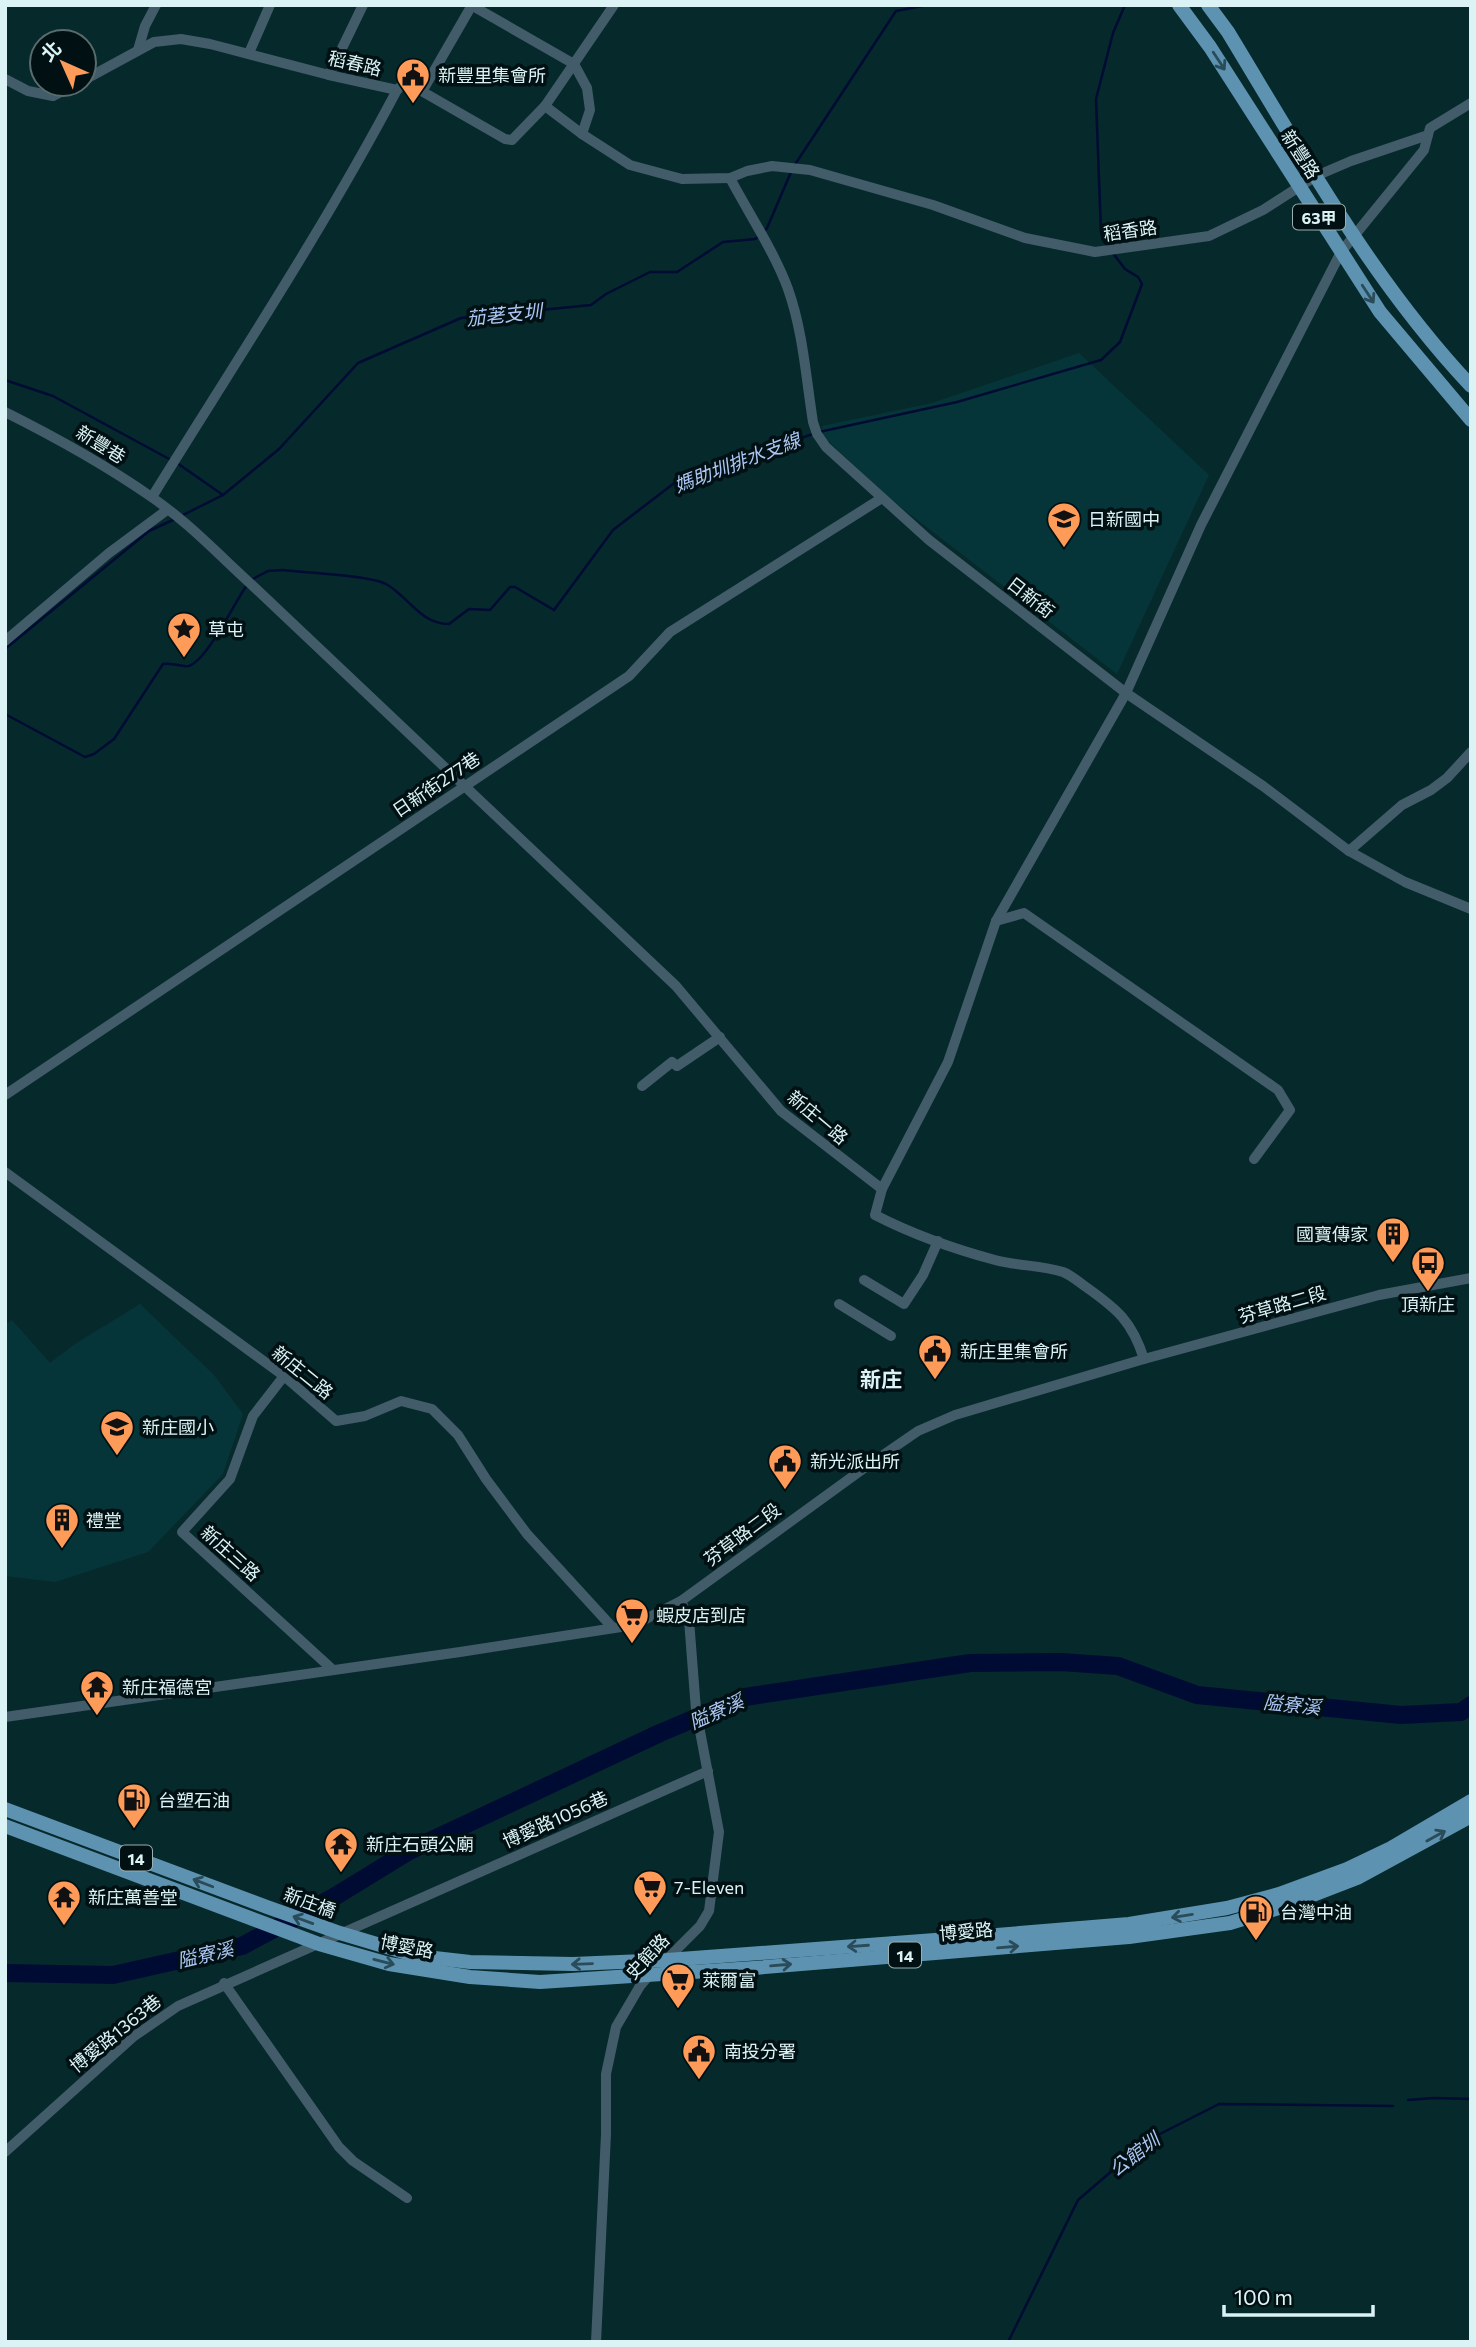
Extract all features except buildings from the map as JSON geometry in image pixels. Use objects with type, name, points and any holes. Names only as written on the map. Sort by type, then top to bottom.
[{"type":"main road","name":"新豐路","points":[[1179,5],[1210,47],[1380,312],[1471,420]]},
{"type":"main road","name":"新豐路","points":[[1208,5],[1228,32],[1355,236],[1400,301],[1471,386]]},
{"type":"main road","name":"博愛路","points":[[319,1944],[389,1964],[470,1977],[540,1982],[754,1968],[1129,1937],[1230,1923],[1391,1848],[1471,1801]]},
{"type":"main road","name":"14","points":[[5,1809],[89,1841]]},
{"type":"main road","name":"博愛路","points":[[340,1933],[417,1956],[470,1962],[573,1965],[1129,1924],[1280,1901],[1357,1878],[1471,1816]]},
{"type":"main road","name":"14","points":[[5,1826],[83,1856]]},
{"type":"main road","name":"新庄橋","points":[[89,1841],[340,1933]]},
{"type":"main road","points":[[83,1856],[89,1841]]},
{"type":"main road","name":"新庄橋","points":[[83,1856],[319,1944]]},
{"type":"main road","points":[[1227,1908],[1230,1923]]},
{"type":"street","points":[[98,72],[138,50],[145,26],[156,5]]},
{"type":"street","points":[[249,53],[270,5]]},
{"type":"street","points":[[329,75],[363,5]]},
{"type":"street","points":[[582,134],[590,110],[587,88],[574,64],[471,5],[423,90],[505,139],[512,139],[545,106],[574,64],[614,5]]},
{"type":"street","name":"稻春路","points":[[138,50],[155,42],[181,39],[397,90],[401,86],[411,85],[423,90]]},
{"type":"street","points":[[5,79],[28,91]]},
{"type":"street","points":[[152,497],[296,266],[397,90]]},
{"type":"street","name":"稻香路","points":[[730,178],[772,166],[810,170],[933,205],[1025,238],[1095,252],[1209,236],[1264,210],[1316,176],[1428,135],[1430,128],[1471,103]]},
{"type":"street","points":[[545,106],[630,165],[682,179],[730,178]]},
{"type":"street","points":[[1144,1359],[1137,1338],[1124,1317],[1108,1302],[1066,1273],[1034,1265],[997,1261],[909,1233],[874,1215],[882,1188],[948,1062],[996,920],[1126,693],[1201,525],[1341,252],[1424,150],[1428,135]]},
{"type":"street","name":"日新街","points":[[730,178],[788,288],[817,434],[826,447],[929,540],[1126,693],[1263,786],[1349,851],[1405,882],[1471,909]]},
{"type":"street","name":"新豐巷","points":[[5,412],[60,439],[152,497],[262,594],[464,786]]},
{"type":"street","name":"日新街277巷","points":[[5,1095],[629,676],[670,632],[881,498]]},
{"type":"street","points":[[5,641],[109,553],[173,515]]},
{"type":"street","points":[[1349,851],[1402,805],[1447,778],[1471,752]]},
{"type":"street","name":"新庄一路","points":[[464,786],[676,986],[781,1111],[882,1188]]},
{"type":"street","points":[[996,920],[1024,913],[1278,1090],[1290,1110],[1254,1158]]},
{"type":"street","points":[[642,1086],[672,1062],[677,1066],[719,1037]]},
{"type":"street","name":"新庄二路","points":[[5,1172],[284,1376],[336,1421],[365,1416],[401,1401],[432,1409],[458,1436],[527,1534],[612,1628]]},
{"type":"street","points":[[864,1280],[904,1304],[923,1275],[938,1241]]},
{"type":"street","name":"芬草路二段","points":[[5,1717],[634,1625],[681,1601],[818,1500],[918,1431],[955,1415],[1144,1359],[1379,1295],[1471,1278]]},
{"type":"street","points":[[839,1304],[891,1336]]},
{"type":"street","name":"新庄三路","points":[[284,1376],[253,1416],[230,1479],[182,1532],[333,1670]]},
{"type":"street","name":"史館路","points":[[596,2342],[606,2134],[606,2074],[616,2027],[650,1973],[667,1960],[700,1926],[709,1911],[719,1832],[696,1710],[689,1620],[681,1601]]},
{"type":"street","name":"博愛路1056巷","points":[[340,1933],[707,1767]]},
{"type":"street","name":"博愛路1363巷","points":[[5,2152],[133,2037],[178,2006],[340,1933]]},
{"type":"street","points":[[224,1983],[339,2147],[353,2161],[407,2198]]},
{"type":"shaded area","name":"日新國中","points":[[1079,353],[1209,475],[1117,674],[889,498],[823,436],[822,426],[932,403]]},
{"type":"shaded area","name":"新庄國小","points":[[140,1304],[214,1375],[243,1414],[223,1474],[148,1552],[55,1582],[5,1576],[5,1324],[12,1320],[50,1363],[75,1344]]},
{"type":"waterway","name":"茄荖支圳","points":[[794,166],[896,11],[927,5]]},
{"type":"waterway","name":"媽助圳排水支線","points":[[1108,247],[1101,232],[1096,99],[1113,33],[1125,5]]},
{"type":"waterway","name":"茄荖支圳","points":[[763,232],[791,172]]},
{"type":"waterway","name":"茄荖支圳","points":[[181,516],[223,495],[279,449],[358,363],[461,318],[591,305],[606,294],[650,272],[677,272],[723,242],[758,237]]},
{"type":"waterway","name":"媽助圳排水支線","points":[[819,432],[957,402],[1101,360],[1120,342],[1142,284],[1138,277],[1125,269],[1112,252]]},
{"type":"waterway","points":[[5,380],[53,396],[171,460]]},
{"type":"waterway","name":"媽助圳排水支線","points":[[251,580],[268,571],[283,570],[378,581],[394,589],[422,615],[439,623],[449,624],[469,609],[490,610],[510,587],[515,587],[554,610],[613,530],[673,484],[738,466],[771,448],[813,434]]},
{"type":"waterway","points":[[177,463],[223,495]]},
{"type":"waterway","name":"茄荖支圳","points":[[5,649],[149,531],[175,519]]},
{"type":"waterway","name":"媽助圳排水支線","points":[[5,714],[85,757],[94,754],[114,739],[163,664],[189,666],[204,653],[247,585]]},
{"type":"waterway","name":"隘寮溪","points":[[5,1973],[113,1975],[242,1946],[334,1897],[409,1851],[660,1733],[745,1697],[970,1663],[1061,1662],[1118,1666],[1197,1695],[1401,1715],[1461,1712],[1471,1705]]},
{"type":"waterway","name":"公館圳","points":[[1408,2100],[1471,2099]]},
{"type":"waterway","name":"公館圳","points":[[1008,2342],[1078,2200],[1148,2140],[1219,2104],[1393,2106]]},
{"type":"place","name":"新豐里集會所","points":[[413,105]]},
{"type":"place","name":"日新國中","points":[[1064,549]]},
{"type":"place","name":"草屯","points":[[184,659]]},
{"type":"place","name":"國寶傳家","points":[[1393,1264]]},
{"type":"place","name":"頂新庄","points":[[1428,1293]]},
{"type":"place","name":"新庄里集會所","points":[[935,1381]]},
{"type":"place","name":"新庄國小","points":[[117,1457]]},
{"type":"place","name":"新光派出所","points":[[785,1491]]},
{"type":"place","name":"禮堂","points":[[62,1550]]},
{"type":"place","name":"蝦皮店到店","points":[[632,1645]]},
{"type":"place","name":"新庄福德宮","points":[[97,1717]]},
{"type":"place","name":"台塑石油","points":[[134,1830]]},
{"type":"place","name":"新庄石頭公廟","points":[[341,1874]]},
{"type":"place","name":"7-Eleven","points":[[650,1917]]},
{"type":"place","name":"新庄萬善堂","points":[[64,1927]]},
{"type":"place","name":"台灣中油","points":[[1256,1942]]},
{"type":"place","name":"萊爾富","points":[[678,2010]]},
{"type":"place","name":"南投分署","points":[[699,2081]]},
{"type":"district","name":"新庄","points":[[881,1378]]}]
